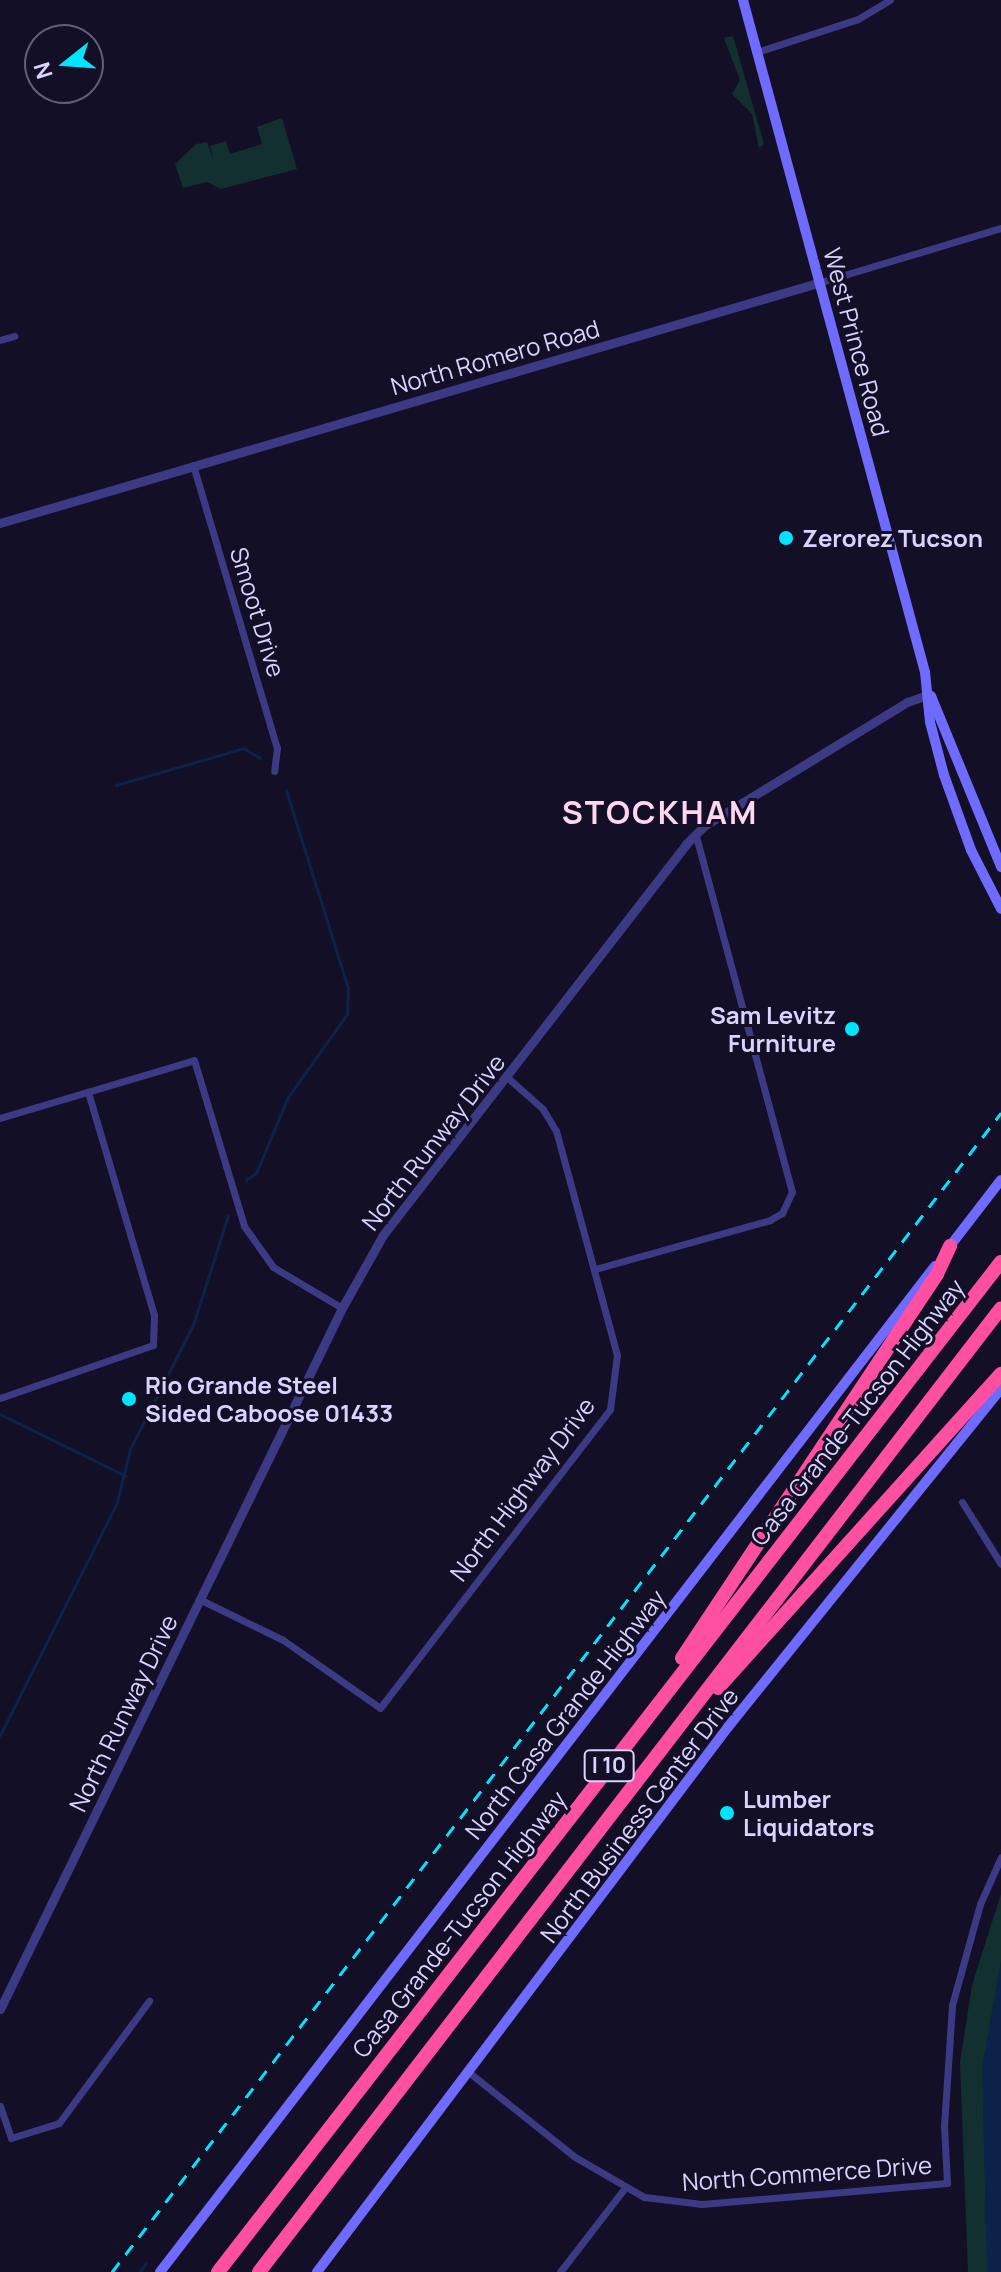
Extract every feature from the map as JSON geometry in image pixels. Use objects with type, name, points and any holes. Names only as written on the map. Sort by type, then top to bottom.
[{"type":"highway","points":[[627,1742],[937,1274],[950,1246]]},
{"type":"highway","name":"Casa Grande-Tucson Highway","points":[[218,2272],[1001,1262]]},
{"type":"highway","name":"Casa Grande-Tucson Highway","points":[[259,2272],[1001,1308]]},
{"type":"highway","points":[[659,1754],[1001,1374]]},
{"type":"main road","name":"West Prince Road","points":[[743,0],[930,694],[1001,867]]},
{"type":"main road","name":"West Prince Road","points":[[930,694],[930,722],[944,775],[971,850],[1001,909]]},
{"type":"main road","name":"North Casa Grande Highway","points":[[160,2272],[1001,1180]]},
{"type":"main road","name":"North Business Center Drive","points":[[317,2272],[471,2074],[728,1727],[1001,1389]]},
{"type":"street","points":[[757,52],[858,19],[890,0]]},
{"type":"street","name":"North Romero Road","points":[[0,523],[1001,228]]},
{"type":"street","points":[[0,340],[14,336]]},
{"type":"street","name":"Smoot Drive","points":[[193,465],[277,748],[274,771]]},
{"type":"street","name":"North Runway Drive","points":[[0,2009],[342,1308],[383,1235],[508,1078],[672,858],[696,835],[907,702],[930,694]]},
{"type":"street","points":[[595,1269],[770,1220],[790,1202],[787,1160],[696,835]]},
{"type":"street","points":[[0,1118],[194,1060],[244,1226],[282,1274],[342,1308]]},
{"type":"street","name":"North Highway Drive","points":[[199,1599],[283,1640],[380,1708],[610,1409],[619,1366],[556,1131],[543,1109],[508,1078]]},
{"type":"street","points":[[0,1398],[153,1345],[154,1315],[88,1092]]},
{"type":"street","points":[[962,1502],[1001,1564]]},
{"type":"street","name":"North Commerce Drive","points":[[471,2074],[624,2189],[692,2204],[947,2183],[944,2126],[952,2005],[980,1904],[1001,1857]]},
{"type":"street","points":[[0,2106],[11,2138],[65,2118],[149,2001]]},
{"type":"street","points":[[560,2272],[624,2189]]},
{"type":"green space","points":[[733,36],[764,144],[759,148],[752,114],[732,94],[740,80],[724,38]]},
{"type":"green space","points":[[282,118],[297,169],[221,189],[207,182],[183,188],[175,164],[196,144],[207,142],[213,159],[210,146],[226,141],[230,154],[262,144],[257,127]]},
{"type":"green space","points":[[1001,1894],[1001,2272],[968,2272],[960,2062],[972,1985]]},
{"type":"water","points":[[1001,1960],[1001,2272],[987,2272],[982,2068]]},
{"type":"waterway","points":[[116,785],[244,748],[260,758]]},
{"type":"waterway","points":[[246,1180],[256,1173],[288,1097],[347,1014],[348,988],[286,790]]},
{"type":"waterway","points":[[0,1735],[117,1502],[130,1449],[193,1325],[228,1215]]},
{"type":"waterway","points":[[0,1414],[126,1476]]},
{"type":"waterway","points":[[139,2272],[146,2263]]},
{"type":"railway","points":[[112,2272],[1001,1113]]},
{"type":"railway","points":[[126,1405],[132,1393]]},
{"type":"place","name":"Zerorez Tucson","points":[[786,538]]},
{"type":"place","name":"Sam Levitz Furniture","points":[[852,1029]]},
{"type":"place","name":"Rio Grande Steel Sided Caboose 01433","points":[[129,1399]]},
{"type":"place","name":"Lumber Liquidators","points":[[727,1813]]},
{"type":"district","name":"STOCKHAM","points":[[660,812]]}]
